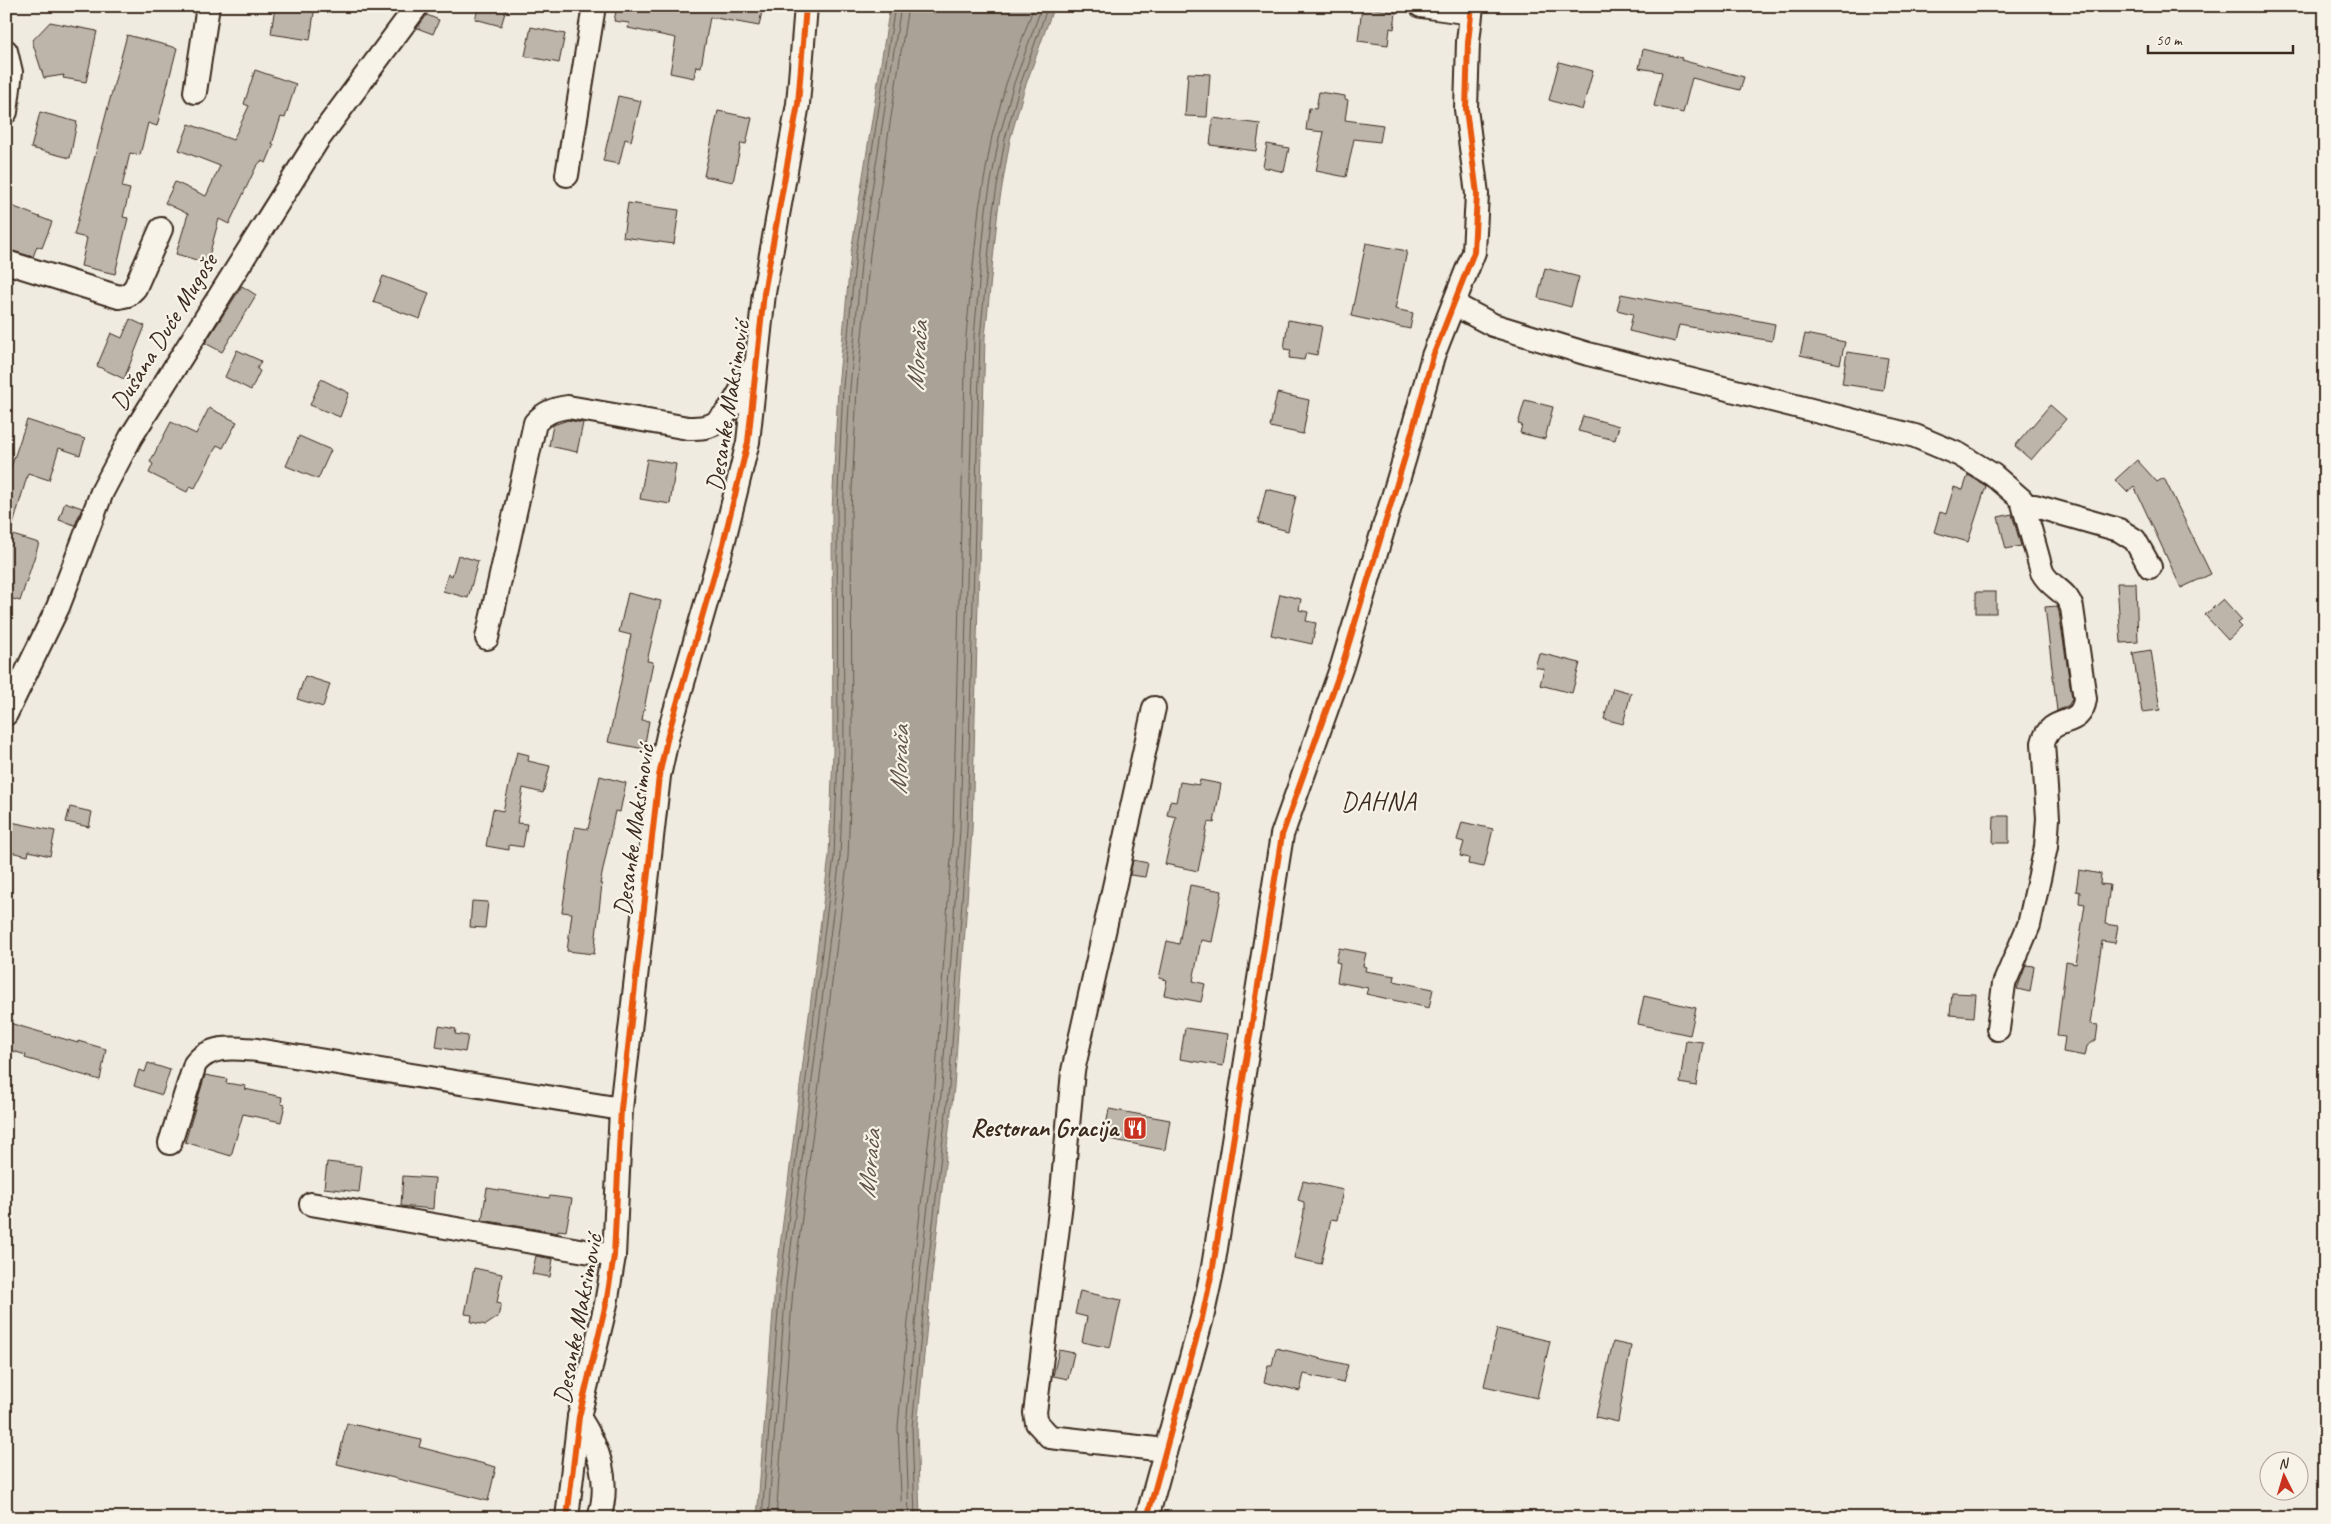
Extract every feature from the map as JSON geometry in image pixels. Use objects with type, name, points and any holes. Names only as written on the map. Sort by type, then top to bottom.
[{"type":"street","points":[[194,92],[208,6]]},
{"type":"street","name":"Dušana Duće Mugoše","points":[[6,714],[58,607],[102,492],[131,437],[317,141],[417,6]]},
{"type":"street","points":[[567,175],[594,6]]},
{"type":"street","name":"Desanke Maksimović","points":[[567,1518],[579,1417],[606,1304],[614,1256],[621,1109],[659,776],[668,735],[723,544],[748,442],[764,293],[798,104],[806,6]]},
{"type":"street","points":[[1147,1518],[1202,1318],[1213,1267],[1282,835],[1342,666],[1405,457],[1433,356],[1455,305],[1474,252],[1478,208],[1466,109],[1472,10],[1421,6]]},
{"type":"street","points":[[6,51],[11,72],[6,112]]},
{"type":"street","points":[[6,262],[119,297],[128,295],[135,288],[161,229]]},
{"type":"street","points":[[1455,305],[1493,325],[1580,352],[1915,436],[1960,455],[1993,475],[2013,490],[2025,506],[2028,528],[2045,579],[2068,598],[2072,608],[2085,699],[2084,707],[2077,717],[2051,726],[2046,733],[2043,743],[2048,818],[2046,847],[2029,924],[2004,984],[1998,1030]]},
{"type":"street","points":[[487,638],[535,423],[542,414],[554,409],[568,407],[688,428],[705,428],[718,421],[728,409],[758,360]]},
{"type":"street","points":[[2025,506],[2035,506],[2119,530],[2135,540],[2150,567]]},
{"type":"street","points":[[1154,708],[1073,1071],[1061,1203],[1034,1413],[1037,1423],[1050,1437],[1165,1450]]},
{"type":"street","points":[[170,1143],[195,1064],[201,1056],[222,1049],[257,1050],[621,1109]]},
{"type":"street","points":[[311,1204],[614,1256]]},
{"type":"street","points":[[579,1417],[592,1438],[604,1468],[604,1502],[599,1518]]},
{"type":"water","name":"Morača","points":[[890,6],[1054,6],[1024,90],[1010,140],[998,210],[985,337],[972,830],[954,1087],[931,1283],[917,1428],[920,1518],[757,1518],[775,1286],[829,856],[833,752],[832,511],[838,387],[851,252]]},
{"type":"building","points":[[275,6],[315,6],[310,40],[271,34]]},
{"type":"building","points":[[479,6],[507,6],[501,26],[475,19]]},
{"type":"building","points":[[617,6],[763,6],[759,26],[710,17],[701,67],[696,66],[694,78],[670,73],[676,38],[628,28],[629,23],[614,21]]},
{"type":"building","points":[[1362,7],[1396,12],[1394,29],[1390,28],[1388,45],[1358,41]]},
{"type":"building","points":[[427,15],[439,20],[433,34],[417,28]]},
{"type":"building","points":[[50,22],[97,31],[86,82],[63,78],[64,75],[44,78],[32,41]]},
{"type":"building","points":[[531,27],[565,34],[559,63],[525,56]]},
{"type":"building","points":[[127,35],[177,48],[157,126],[148,123],[140,155],[130,153],[122,187],[130,189],[123,217],[128,218],[115,274],[81,266],[87,238],[74,235]]},
{"type":"building","points":[[1643,49],[1682,58],[1681,60],[1744,77],[1740,90],[1692,78],[1683,113],[1654,106],[1662,72],[1639,68]]},
{"type":"building","points":[[1559,62],[1593,71],[1582,110],[1549,100]]},
{"type":"building","points":[[255,70],[296,84],[285,118],[281,117],[272,144],[274,144],[266,163],[261,161],[256,167],[229,224],[219,219],[207,263],[176,254],[188,214],[165,203],[175,182],[206,196],[220,166],[179,150],[189,124],[233,140],[249,106],[244,104]]},
{"type":"building","points":[[1188,73],[1210,74],[1207,117],[1185,116]]},
{"type":"building","points":[[1319,92],[1345,96],[1345,99],[1348,100],[1345,120],[1383,125],[1380,142],[1354,139],[1346,177],[1316,171],[1324,132],[1306,130],[1309,108],[1316,109]]},
{"type":"building","points":[[618,96],[641,101],[631,141],[625,139],[619,164],[603,161]]},
{"type":"building","points":[[718,111],[752,118],[746,144],[741,143],[733,182],[704,176]]},
{"type":"building","points":[[40,112],[77,122],[70,158],[31,148]]},
{"type":"building","points":[[1213,118],[1260,124],[1256,151],[1210,145]]},
{"type":"building","points":[[1267,144],[1289,148],[1284,172],[1263,167]]},
{"type":"building","points":[[628,203],[679,210],[674,244],[623,237]]},
{"type":"building","points":[[12,206],[52,222],[42,248],[37,246],[33,257],[6,249],[6,219]]},
{"type":"building","points":[[1366,243],[1407,251],[1395,309],[1413,313],[1410,329],[1351,316]]},
{"type":"building","points":[[1545,268],[1579,277],[1571,307],[1538,298]]},
{"type":"building","points":[[383,276],[429,293],[420,319],[373,302]]},
{"type":"building","points":[[242,286],[256,295],[222,352],[205,343]]},
{"type":"building","points":[[1621,294],[1775,324],[1772,341],[1679,325],[1675,342],[1629,331],[1633,314],[1617,310]]},
{"type":"building","points":[[130,319],[145,326],[124,379],[97,366],[111,333],[122,338]]},
{"type":"building","points":[[1288,320],[1322,326],[1317,355],[1306,353],[1304,360],[1289,358],[1291,350],[1284,349]]},
{"type":"building","points":[[1805,334],[1845,342],[1840,364],[1800,355]]},
{"type":"building","points":[[237,350],[261,361],[257,369],[260,371],[251,390],[225,377]]},
{"type":"building","points":[[1847,352],[1888,358],[1883,390],[1842,384]]},
{"type":"building","points":[[321,379],[349,393],[340,417],[310,405]]},
{"type":"building","points":[[1277,393],[1309,400],[1303,434],[1270,427]]},
{"type":"building","points":[[1525,400],[1553,407],[1545,439],[1520,433],[1522,425],[1518,424]]},
{"type":"building","points":[[2050,405],[2066,419],[2031,460],[2015,446]]},
{"type":"building","points":[[209,408],[237,422],[223,448],[217,445],[195,488],[190,486],[187,492],[149,473],[153,464],[150,462],[171,422],[196,434]]},
{"type":"building","points":[[1583,416],[1619,426],[1615,440],[1578,431]]},
{"type":"building","points":[[27,420],[85,439],[80,455],[59,448],[49,480],[28,473],[11,532],[6,531],[6,482]]},
{"type":"building","points":[[568,420],[583,423],[577,452],[549,446],[553,425]]},
{"type":"building","points":[[299,436],[331,450],[318,479],[286,466]]},
{"type":"building","points":[[647,459],[676,464],[670,504],[640,499]]},
{"type":"building","points":[[2137,460],[2157,482],[2164,478],[2211,574],[2181,588],[2134,486],[2127,492],[2115,480]]},
{"type":"building","points":[[1968,475],[1986,486],[1968,542],[1934,532],[1940,512],[1946,514],[1954,487],[1963,490]]},
{"type":"building","points":[[1266,489],[1296,496],[1288,531],[1258,523]]},
{"type":"building","points":[[65,502],[82,508],[75,525],[59,520]]},
{"type":"building","points":[[2012,514],[2021,546],[2006,549],[1998,517]]},
{"type":"building","points":[[6,533],[39,543],[20,601],[6,597]]},
{"type":"building","points":[[458,555],[478,561],[468,598],[443,591],[448,574],[452,576]]},
{"type":"building","points":[[2117,583],[2136,583],[2138,642],[2121,643]]},
{"type":"building","points":[[1976,592],[1996,592],[1996,613],[1976,613]]},
{"type":"building","points":[[628,593],[661,601],[647,661],[653,662],[642,720],[649,721],[644,749],[608,742],[631,635],[619,632]]},
{"type":"building","points":[[1280,594],[1301,599],[1299,610],[1308,612],[1306,621],[1316,623],[1312,644],[1271,635]]},
{"type":"building","points":[[2223,599],[2242,620],[2238,623],[2242,627],[2228,640],[2205,615]]},
{"type":"building","points":[[2057,606],[2072,698],[2069,705],[2057,711],[2045,607]]},
{"type":"building","points":[[2151,650],[2160,710],[2142,712],[2133,653]]},
{"type":"building","points":[[1539,653],[1580,663],[1572,693],[1540,685],[1544,669],[1535,667]]},
{"type":"building","points":[[305,676],[330,684],[323,707],[297,699]]},
{"type":"building","points":[[1613,688],[1631,693],[1623,724],[1604,719]]},
{"type":"building","points":[[517,752],[529,755],[528,761],[550,766],[543,793],[523,788],[517,823],[527,824],[523,847],[509,845],[509,850],[486,846],[493,809],[503,811]]},
{"type":"building","points":[[600,776],[626,783],[620,812],[615,811],[600,884],[602,884],[594,954],[567,951],[572,913],[562,912],[575,827],[588,829]]},
{"type":"building","points":[[1200,780],[1221,784],[1214,823],[1208,822],[1198,871],[1165,864],[1176,817],[1167,815],[1170,801],[1176,802],[1180,782],[1199,785]]},
{"type":"building","points":[[70,807],[92,812],[89,827],[66,822]]},
{"type":"building","points":[[1994,816],[2009,816],[2009,843],[1993,843]]},
{"type":"building","points":[[6,821],[55,831],[50,856],[29,851],[28,856],[6,851]]},
{"type":"building","points":[[1462,822],[1493,829],[1484,867],[1468,864],[1469,858],[1460,856],[1464,842],[1457,840]]},
{"type":"building","points":[[1133,860],[1148,863],[1145,877],[1130,875]]},
{"type":"building","points":[[2079,870],[2101,874],[2100,884],[2110,885],[2105,924],[2118,926],[2115,943],[2102,941],[2090,1024],[2098,1025],[2096,1040],[2087,1046],[2085,1056],[2063,1052],[2065,1037],[2057,1036],[2066,962],[2076,964],[2085,904],[2079,903],[2080,892],[2076,891]]},
{"type":"building","points":[[1190,885],[1222,891],[1212,942],[1201,940],[1193,981],[1205,984],[1201,1002],[1164,995],[1167,980],[1159,978],[1167,941],[1179,944]]},
{"type":"building","points":[[472,901],[488,902],[485,928],[470,927]]},
{"type":"building","points":[[1339,948],[1366,953],[1363,966],[1366,967],[1365,971],[1395,976],[1394,981],[1433,989],[1429,1008],[1366,994],[1368,988],[1337,982],[1340,963],[1336,962]]},
{"type":"building","points":[[2026,965],[2034,966],[2030,992],[2017,989]]},
{"type":"building","points":[[1952,993],[1976,994],[1974,1017],[1950,1015]]},
{"type":"building","points":[[1644,996],[1696,1008],[1690,1035],[1638,1024]]},
{"type":"building","points":[[6,1022],[78,1043],[78,1041],[106,1049],[100,1080],[25,1058],[26,1055],[6,1049]]},
{"type":"building","points":[[439,1026],[456,1029],[455,1034],[468,1036],[465,1052],[436,1047]]},
{"type":"building","points":[[1185,1028],[1228,1034],[1223,1066],[1180,1059]]},
{"type":"building","points":[[1686,1040],[1703,1042],[1696,1086],[1680,1083]]},
{"type":"building","points":[[148,1063],[170,1070],[162,1095],[134,1086],[139,1070],[145,1072]]},
{"type":"building","points":[[205,1075],[227,1079],[226,1083],[246,1086],[245,1089],[282,1097],[281,1104],[285,1105],[281,1122],[243,1114],[231,1156],[185,1142]]},
{"type":"building","points":[[1109,1109],[1170,1120],[1165,1150],[1104,1138]]},
{"type":"building","points":[[327,1162],[362,1166],[359,1192],[324,1188]]},
{"type":"building","points":[[403,1176],[435,1178],[433,1209],[401,1206]]},
{"type":"building","points":[[1303,1181],[1343,1190],[1337,1220],[1331,1219],[1321,1264],[1294,1258],[1304,1212],[1304,1202],[1298,1200]]},
{"type":"building","points":[[487,1188],[549,1198],[550,1196],[572,1199],[566,1231],[558,1230],[558,1233],[482,1220]]},
{"type":"building","points":[[536,1256],[553,1259],[550,1277],[532,1274]]},
{"type":"building","points":[[474,1268],[502,1274],[497,1303],[501,1304],[498,1317],[486,1325],[471,1322],[472,1315],[465,1314]]},
{"type":"building","points":[[1080,1291],[1121,1300],[1110,1348],[1082,1342],[1087,1317],[1075,1314]]},
{"type":"building","points":[[1497,1329],[1550,1341],[1537,1398],[1484,1386]]},
{"type":"building","points":[[1613,1342],[1631,1346],[1618,1422],[1596,1417]]},
{"type":"building","points":[[1276,1348],[1348,1365],[1343,1383],[1304,1374],[1300,1391],[1264,1382],[1268,1365],[1272,1365]]},
{"type":"building","points":[[1059,1350],[1074,1353],[1068,1379],[1053,1376]]},
{"type":"building","points":[[347,1423],[421,1440],[419,1447],[496,1467],[488,1501],[337,1464]]},
{"type":"cycle path","points":[[567,1518],[579,1417],[606,1304],[614,1256],[621,1109],[659,776],[668,735],[723,544],[748,442],[764,293],[798,104],[806,6]]},
{"type":"cycle path","points":[[1147,1518],[1202,1318],[1213,1267],[1282,835],[1342,666],[1405,457],[1433,356],[1474,252],[1477,194],[1466,109],[1468,42],[1472,6]]},
{"type":"place","name":"Restoran Gracija","points":[[1135,1128]]},
{"type":"district","name":"DAHNA","points":[[1379,801]]}]
